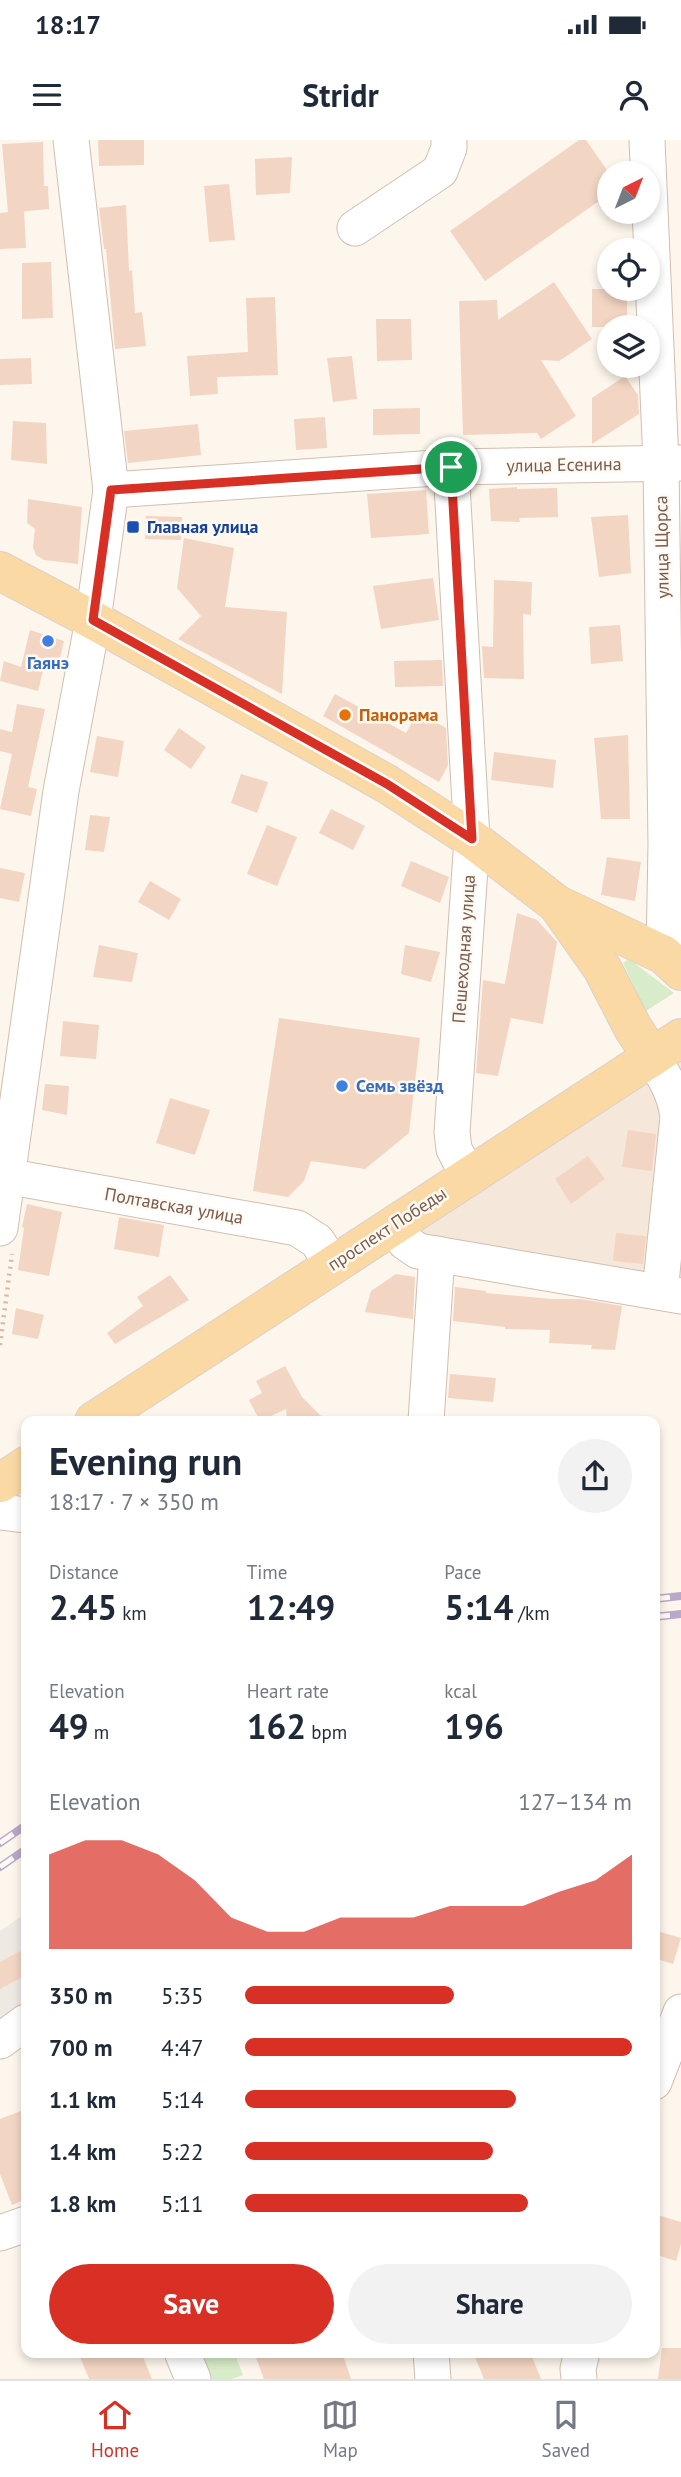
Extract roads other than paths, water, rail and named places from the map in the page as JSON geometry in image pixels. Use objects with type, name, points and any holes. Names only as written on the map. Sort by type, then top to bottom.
[{"type":"main road","points":[[0,570],[387,784],[472,839],[558,905],[673,963]]},
{"type":"main road","points":[[558,905],[602,968],[628,1019],[666,1048]]},
{"type":"main road","name":"проспект Победы","points":[[102,1416],[666,1048]]},
{"type":"main road","points":[[0,1483],[21,1469]]},
{"type":"street","points":[[0,1228],[4,1176],[61,791],[93,620],[111,490],[71,140]]},
{"type":"street","points":[[355,228],[440,171],[449,148],[449,140]]},
{"type":"street","name":"улица Щорса","points":[[648,140],[667,280],[671,463],[666,843],[673,963]]},
{"type":"street","name":"улица Есенина","points":[[111,490],[451,467],[671,463]]},
{"type":"street","name":"Пешеходная улица","points":[[451,467],[472,839],[452,1132],[454,1149],[468,1176]]},
{"type":"street","points":[[393,1225],[405,1242],[418,1251],[670,1294],[678,1117],[666,1048]]},
{"type":"street","name":"Полтавская улица","points":[[4,1176],[297,1228],[317,1241],[333,1265]]},
{"type":"street","points":[[426,1416],[437,1254]]},
{"type":"street","points":[[0,1512],[21,1515]]},
{"type":"street","points":[[660,2003],[681,2014],[660,2067]]},
{"type":"street","points":[[0,2041],[21,2026]]},
{"type":"street","points":[[0,2233],[21,2226]]},
{"type":"street","points":[[185,2358],[193,2379]]},
{"type":"street","points":[[431,2358],[433,2379]]},
{"type":"street","points":[[579,2379],[581,2358]]},
{"type":"railway","points":[[660,1598],[681,1596]]},
{"type":"railway","points":[[660,1616],[681,1614]]},
{"type":"railway","points":[[0,1843],[21,1828]]},
{"type":"railway","points":[[0,1867],[21,1852]]},
{"type":"place","name":"Главная улица","points":[[133,527]]},
{"type":"place","name":"Гаянэ","points":[[48,641]]},
{"type":"place","name":"Панорама","points":[[345,715]]},
{"type":"place","name":"Семь звёзд","points":[[342,1086]]}]
